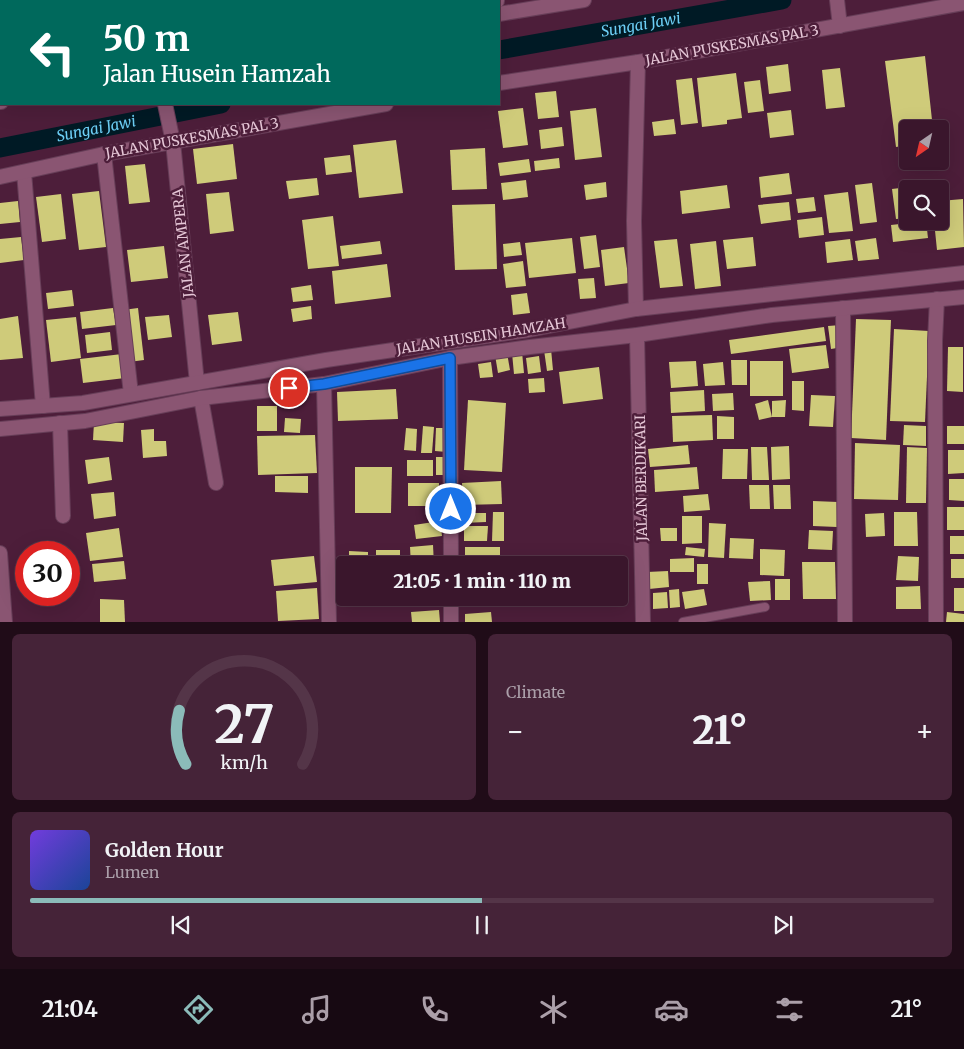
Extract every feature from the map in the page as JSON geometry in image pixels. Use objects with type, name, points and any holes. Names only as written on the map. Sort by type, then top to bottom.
[{"type":"street","points":[[500,14],[579,0]]},
{"type":"street","points":[[838,3],[840,26]]},
{"type":"street","name":"JALAN PUSKESMAS PAL 3","points":[[500,83],[638,62],[964,3]]},
{"type":"street","points":[[636,309],[634,221],[638,62]]},
{"type":"street","name":"JALAN AMPERA","points":[[165,105],[173,142],[197,383]]},
{"type":"street","name":"JALAN PUSKESMAS PAL 3","points":[[0,177],[104,154],[380,105]]},
{"type":"street","points":[[104,154],[131,394]]},
{"type":"street","points":[[24,172],[43,406]]},
{"type":"street","name":"JALAN HUSEIN HAMZAH","points":[[0,409],[83,403],[326,360],[528,330],[636,309],[768,293],[964,273]]},
{"type":"street","points":[[768,293],[772,315]]},
{"type":"street","name":"JALAN HUSEIN HAMZAH","points":[[0,429],[85,421],[201,398],[324,384],[450,358],[637,335],[772,315],[964,296]]},
{"type":"street","points":[[936,622],[935,341],[937,299]]},
{"type":"street","points":[[843,308],[845,622]]},
{"type":"street","points":[[528,330],[530,347]]},
{"type":"street","name":"JALAN BERDIKARI","points":[[637,335],[643,622]]},
{"type":"street","points":[[450,358],[451,556]]},
{"type":"street","points":[[324,384],[329,622]]},
{"type":"street","points":[[201,398],[216,483]]},
{"type":"street","points":[[60,423],[63,516]]},
{"type":"street","points":[[0,552],[5,622]]},
{"type":"street","points":[[451,606],[451,622]]},
{"type":"lane","points":[[683,622],[765,606]]},
{"type":"building","points":[[925,56],[932,120],[899,120],[899,146],[896,147],[885,61]]},
{"type":"building","points":[[788,64],[791,91],[769,94],[766,67]]},
{"type":"building","points":[[840,68],[845,107],[826,109],[822,70]]},
{"type":"building","points":[[736,73],[742,118],[727,120],[727,124],[702,127],[697,78]]},
{"type":"building","points":[[692,78],[698,123],[681,125],[676,80]]},
{"type":"building","points":[[760,80],[764,111],[748,113],[744,82]]},
{"type":"building","points":[[556,91],[559,117],[538,119],[535,93]]},
{"type":"building","points":[[523,108],[528,145],[503,148],[498,111]]},
{"type":"building","points":[[596,108],[602,157],[575,160],[570,111]]},
{"type":"building","points":[[791,110],[794,135],[770,138],[767,113]]},
{"type":"building","points":[[674,119],[676,134],[654,136],[652,122]]},
{"type":"building","points":[[562,127],[564,146],[541,149],[539,130]]},
{"type":"building","points":[[396,140],[403,193],[359,198],[353,145]]},
{"type":"building","points":[[233,144],[237,179],[197,184],[193,149]]},
{"type":"building","points":[[485,148],[487,189],[452,190],[450,150]]},
{"type":"building","points":[[350,155],[352,172],[326,175],[324,158]]},
{"type":"building","points":[[559,158],[560,168],[535,171],[534,161]]},
{"type":"building","points":[[529,159],[531,172],[500,176],[498,163]]},
{"type":"building","points":[[145,164],[150,202],[129,204],[125,166]]},
{"type":"building","points":[[789,173],[792,194],[761,198],[759,177]]},
{"type":"building","points":[[317,178],[319,195],[289,199],[286,181]]},
{"type":"building","points":[[526,180],[528,197],[503,200],[501,183]]},
{"type":"building","points":[[606,182],[607,197],[586,200],[584,185]]},
{"type":"building","points":[[872,183],[877,222],[860,224],[855,185]]},
{"type":"building","points":[[727,185],[730,208],[682,214],[680,191]]},
{"type":"building","points":[[899,188],[899,219],[896,219],[892,189]]},
{"type":"building","points":[[99,191],[106,247],[79,250],[72,194]]},
{"type":"building","points":[[229,192],[234,231],[210,234],[206,194]]},
{"type":"building","points":[[848,192],[853,231],[829,233],[824,195]]},
{"type":"building","points":[[61,194],[66,239],[42,242],[36,197]]},
{"type":"building","points":[[814,197],[816,211],[798,213],[796,199]]},
{"type":"building","points":[[963,199],[964,247],[937,250],[935,230],[949,230],[949,200]]},
{"type":"building","points":[[18,201],[20,222],[0,224],[0,203]]},
{"type":"building","points":[[789,202],[791,220],[761,224],[758,205]]},
{"type":"building","points":[[495,204],[497,269],[455,270],[452,205]]},
{"type":"building","points":[[333,216],[339,266],[308,269],[302,220]]},
{"type":"building","points":[[822,217],[824,235],[799,238],[797,220]]},
{"type":"building","points":[[899,224],[899,230],[927,230],[928,238],[893,242],[891,225]]},
{"type":"building","points":[[596,235],[600,267],[584,269],[580,237]]},
{"type":"building","points":[[21,237],[24,260],[0,263],[0,239]]},
{"type":"building","points":[[753,237],[756,266],[727,269],[723,240]]},
{"type":"building","points":[[572,238],[576,273],[529,278],[525,243]]},
{"type":"building","points":[[876,238],[879,259],[858,261],[855,241]]},
{"type":"building","points":[[677,239],[683,286],[660,288],[654,241]]},
{"type":"building","points":[[850,239],[853,260],[827,263],[825,242]]},
{"type":"building","points":[[380,241],[382,254],[342,259],[340,246]]},
{"type":"building","points":[[716,241],[721,286],[695,289],[690,244]]},
{"type":"building","points":[[520,242],[522,255],[504,257],[503,244]]},
{"type":"building","points":[[164,246],[168,278],[131,282],[127,250]]},
{"type":"building","points":[[624,247],[629,283],[605,286],[601,250]]},
{"type":"building","points":[[523,261],[526,286],[506,288],[503,264]]},
{"type":"building","points":[[387,264],[391,297],[335,304],[332,271]]},
{"type":"building","points":[[594,278],[596,298],[580,299],[578,279]]},
{"type":"building","points":[[311,285],[313,300],[293,302],[291,288]]},
{"type":"building","points":[[72,290],[74,306],[48,309],[46,293]]},
{"type":"building","points":[[527,293],[530,313],[513,315],[511,295]]},
{"type":"building","points":[[311,306],[312,319],[293,322],[291,309]]},
{"type":"building","points":[[113,308],[116,325],[82,329],[80,312]]},
{"type":"building","points":[[138,308],[144,360],[129,362],[123,310]]},
{"type":"building","points":[[238,312],[242,341],[212,345],[208,315]]},
{"type":"building","points":[[169,315],[172,337],[148,340],[145,317]]},
{"type":"building","points":[[18,316],[23,358],[0,360],[0,319]]},
{"type":"building","points":[[76,317],[81,358],[51,362],[46,320]]},
{"type":"building","points":[[856,319],[891,320],[886,440],[851,438]]},
{"type":"building","points":[[841,325],[843,347],[831,349],[828,326]]},
{"type":"building","points":[[824,327],[826,341],[731,354],[729,340]]},
{"type":"building","points":[[894,329],[929,331],[925,422],[890,421]]},
{"type":"building","points":[[110,332],[112,350],[87,353],[85,335]]},
{"type":"building","points":[[826,345],[829,368],[792,373],[789,349]]},
{"type":"building","points":[[948,347],[963,347],[963,392],[947,391]]},
{"type":"building","points":[[551,349],[553,370],[547,371],[544,350]]},
{"type":"building","points":[[522,352],[524,373],[514,374],[512,353]]},
{"type":"building","points":[[507,353],[510,370],[498,373],[495,355]]},
{"type":"building","points":[[122,354],[125,378],[83,383],[80,359]]},
{"type":"building","points":[[539,356],[541,372],[528,374],[526,358]]},
{"type":"building","points":[[731,360],[747,360],[747,385],[732,385]]},
{"type":"building","points":[[696,361],[698,386],[671,388],[669,362]]},
{"type":"building","points":[[750,361],[783,361],[783,396],[750,396]]},
{"type":"building","points":[[491,362],[493,377],[480,378],[478,364]]},
{"type":"building","points":[[723,362],[725,385],[705,386],[703,364]]},
{"type":"building","points":[[599,367],[603,399],[563,404],[559,372]]},
{"type":"building","points":[[544,378],[545,392],[529,393],[528,379]]},
{"type":"building","points":[[792,381],[804,381],[804,411],[792,410]]},
{"type":"building","points":[[396,389],[398,419],[338,421],[337,392]]},
{"type":"building","points":[[704,390],[705,411],[671,413],[670,392]]},
{"type":"building","points":[[733,393],[734,410],[713,411],[712,394]]},
{"type":"building","points":[[811,395],[835,396],[833,427],[809,426]]},
{"type":"building","points":[[468,400],[506,403],[502,472],[464,470]]},
{"type":"building","points":[[768,400],[772,417],[759,420],[755,404]]},
{"type":"building","points":[[786,400],[785,417],[772,417],[772,401]]},
{"type":"building","points":[[257,406],[277,406],[277,431],[257,431]]},
{"type":"building","points":[[712,415],[713,440],[673,442],[672,416]]},
{"type":"building","points":[[717,416],[734,417],[734,439],[717,439]]},
{"type":"building","points":[[285,418],[301,419],[300,433],[284,432]]},
{"type":"building","points":[[94,422],[124,423],[123,442],[93,440]]},
{"type":"building","points":[[904,425],[926,426],[926,446],[903,445]]},
{"type":"building","points":[[423,426],[434,427],[432,453],[421,453]]},
{"type":"building","points":[[947,426],[964,426],[964,444],[947,444]]},
{"type":"building","points":[[406,428],[417,429],[416,451],[404,450]]},
{"type":"building","points":[[436,428],[448,428],[447,452],[435,451]]},
{"type":"building","points":[[154,429],[154,441],[166,441],[167,456],[143,458],[141,430]]},
{"type":"building","points":[[315,435],[317,473],[258,475],[257,436]]},
{"type":"building","points":[[855,443],[900,445],[898,500],[854,499]]},
{"type":"building","points":[[688,445],[690,464],[650,467],[648,449]]},
{"type":"building","points":[[789,446],[790,479],[772,480],[771,447]]},
{"type":"building","points":[[751,447],[767,447],[769,480],[752,480]]},
{"type":"building","points":[[907,447],[927,448],[926,503],[906,503]]},
{"type":"building","points":[[723,449],[748,449],[747,479],[722,479]]},
{"type":"building","points":[[948,450],[964,450],[964,473],[948,474]]},
{"type":"building","points":[[109,457],[112,480],[88,484],[85,460]]},
{"type":"building","points":[[436,457],[448,457],[448,475],[436,475]]},
{"type":"building","points":[[407,460],[433,460],[433,476],[407,476]]},
{"type":"building","points":[[355,467],[392,467],[391,513],[355,513]]},
{"type":"building","points":[[697,467],[699,489],[655,492],[654,470]]},
{"type":"building","points":[[275,476],[308,476],[308,493],[275,492]]},
{"type":"building","points":[[949,479],[964,479],[964,501],[949,500]]},
{"type":"building","points":[[501,481],[502,504],[463,505],[462,483]]},
{"type":"building","points":[[408,483],[439,483],[439,506],[408,506]]},
{"type":"building","points":[[749,485],[769,485],[770,509],[750,509]]},
{"type":"building","points":[[773,485],[790,485],[791,509],[774,509]]},
{"type":"building","points":[[114,492],[116,516],[94,519],[91,494]]},
{"type":"building","points":[[708,494],[710,510],[684,512],[683,496]]},
{"type":"building","points":[[813,501],[838,502],[837,527],[813,526]]},
{"type":"building","points":[[947,507],[964,507],[964,530],[947,530]]},
{"type":"building","points":[[493,512],[504,512],[504,541],[492,541]]},
{"type":"building","points":[[894,512],[917,512],[918,546],[894,546]]},
{"type":"building","points":[[463,513],[486,513],[486,522],[463,523]]},
{"type":"building","points":[[884,513],[885,536],[866,537],[865,514]]},
{"type":"building","points":[[682,516],[702,516],[702,543],[682,544]]},
{"type":"building","points":[[440,521],[442,536],[416,539],[414,525]]},
{"type":"building","points":[[709,523],[726,524],[724,558],[708,557]]},
{"type":"building","points":[[464,526],[488,526],[487,541],[464,541]]},
{"type":"building","points":[[119,528],[123,557],[90,561],[86,533]]},
{"type":"building","points":[[660,528],[677,528],[677,541],[661,541]]},
{"type":"building","points":[[809,530],[833,531],[832,550],[808,549]]},
{"type":"building","points":[[950,536],[964,536],[964,554],[950,554]]},
{"type":"building","points":[[730,538],[754,539],[753,559],[729,558]]},
{"type":"building","points":[[433,545],[434,556],[410,556],[410,547]]},
{"type":"building","points":[[465,547],[500,547],[500,556],[465,556]]},
{"type":"building","points":[[686,547],[705,549],[704,557],[685,555]]},
{"type":"building","points":[[760,549],[785,550],[784,576],[760,575]]},
{"type":"building","points":[[376,550],[400,550],[400,556],[376,556]]},
{"type":"building","points":[[349,551],[368,552],[368,556],[349,556]]},
{"type":"building","points":[[314,556],[317,582],[274,586],[271,560]]},
{"type":"building","points":[[898,556],[919,557],[918,581],[896,580]]},
{"type":"building","points":[[694,558],[694,572],[670,572],[670,559]]},
{"type":"building","points":[[951,559],[964,559],[964,578],[951,578]]},
{"type":"building","points":[[124,561],[126,579],[94,582],[92,564]]},
{"type":"building","points":[[802,562],[835,562],[836,599],[803,599]]},
{"type":"building","points":[[697,564],[708,564],[708,584],[697,584]]},
{"type":"building","points":[[668,571],[669,587],[649,589],[647,572]]},
{"type":"building","points":[[775,579],[790,579],[790,600],[775,600]]},
{"type":"building","points":[[770,581],[771,600],[750,601],[748,582]]},
{"type":"building","points":[[920,586],[921,609],[896,609],[896,587]]},
{"type":"building","points":[[317,588],[319,619],[278,621],[276,591]]},
{"type":"building","points":[[954,588],[964,588],[964,611],[954,611]]},
{"type":"building","points":[[679,589],[680,607],[670,608],[669,590]]},
{"type":"building","points":[[704,589],[707,605],[685,609],[682,592]]},
{"type":"building","points":[[667,592],[668,608],[653,609],[653,593]]},
{"type":"building","points":[[100,599],[124,600],[125,622],[100,622]]},
{"type":"building","points":[[439,610],[440,622],[412,622],[411,612]]},
{"type":"building","points":[[491,612],[492,622],[465,622],[465,614]]},
{"type":"building","points":[[947,612],[964,614],[964,622],[946,622]]},
{"type":"waterway","name":"Sungai Jawi","points":[[500,50],[782,0]]},
{"type":"waterway","name":"Sungai Jawi","points":[[0,148],[216,105]]},
{"type":"route","points":[[289,388],[324,384],[450,358],[451,509]]}]
